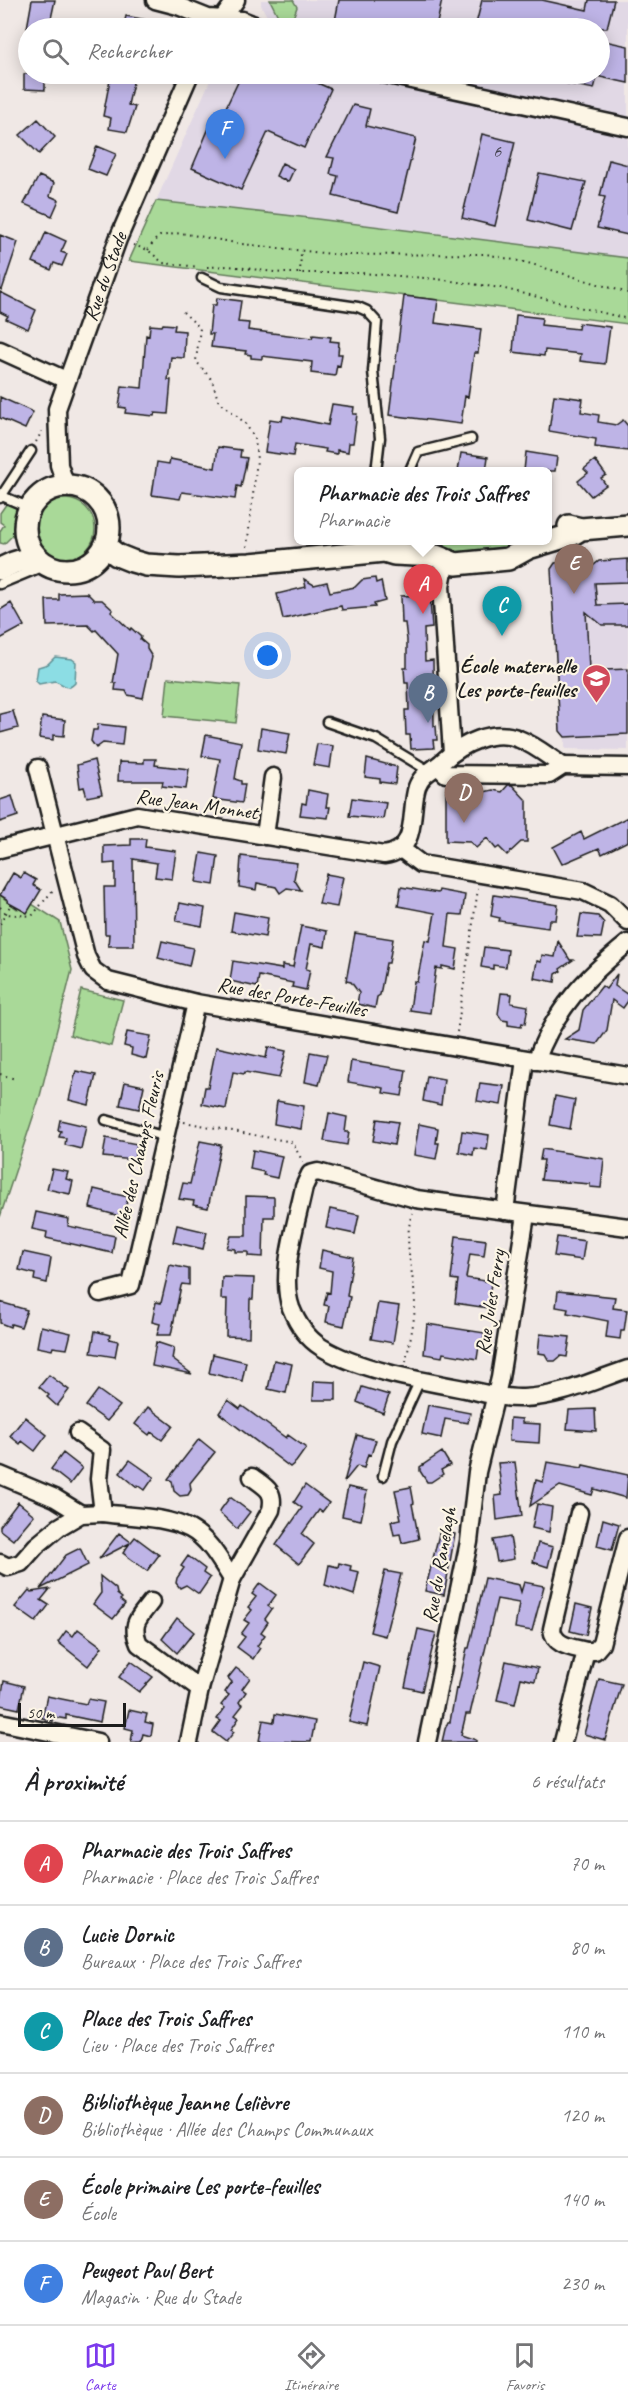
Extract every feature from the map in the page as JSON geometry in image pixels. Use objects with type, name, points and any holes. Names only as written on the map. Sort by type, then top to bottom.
[{"type":"street","points":[[155,0],[208,18]]},
{"type":"street","points":[[223,18],[236,0]]},
{"type":"street","name":"Rue du Stade","points":[[66,486],[58,465],[57,409],[118,239],[186,84]]},
{"type":"street","points":[[430,84],[628,127]]},
{"type":"street","points":[[0,350],[66,380]]},
{"type":"street","points":[[0,569],[13,562],[41,561],[60,569],[73,570],[97,557],[105,546],[108,532],[107,518],[102,505],[92,495],[80,488],[66,486],[45,492],[30,508],[25,533],[29,546],[41,561]]},
{"type":"street","points":[[552,526],[571,525],[581,529]]},
{"type":"street","points":[[552,539],[571,535],[581,529],[628,525]]},
{"type":"street","points":[[105,546],[117,555],[146,565],[179,567],[250,564],[391,545]]},
{"type":"street","points":[[375,548],[394,554],[441,553],[456,564],[507,559],[526,545]]},
{"type":"street","points":[[441,553],[452,753]]},
{"type":"street","points":[[628,767],[563,766],[511,736],[484,738],[452,753],[433,768],[417,787],[409,839],[401,849],[421,864],[583,891],[610,904],[628,922]]},
{"type":"street","points":[[433,768],[446,774],[549,775],[563,766]]},
{"type":"street","points":[[38,768],[53,835]]},
{"type":"street","name":"Rue Jean Monnet","points":[[265,836],[273,777]]},
{"type":"street","name":"Rue Jean Monnet","points":[[0,849],[137,815],[384,855],[401,849]]},
{"type":"street","name":"Rue des Porte-Feuilles","points":[[53,835],[86,956],[93,970],[103,979],[114,984],[265,1016],[628,1076]]},
{"type":"street","points":[[505,1211],[531,1060],[576,990],[628,943]]},
{"type":"street","name":"Allée des Champs Fleuris","points":[[100,1293],[131,1285],[196,1003]]},
{"type":"street","points":[[628,1227],[416,1199],[318,1172],[310,1174],[304,1187],[287,1274],[291,1307],[300,1325],[319,1346],[336,1355],[403,1377],[497,1396],[526,1398],[564,1390],[628,1369]]},
{"type":"street","name":"Rue Jules Ferry","points":[[497,1396],[526,1215]]},
{"type":"street","name":"Rue du Ranelagh","points":[[427,1742],[469,1542],[477,1472],[497,1396]]},
{"type":"street","points":[[78,1433],[102,1450],[99,1479],[103,1513]]},
{"type":"street","points":[[0,1475],[55,1498],[81,1514]]},
{"type":"street","points":[[189,1742],[200,1689],[232,1580],[271,1510],[273,1499],[269,1489],[252,1477]]},
{"type":"street","points":[[0,1563],[8,1567],[21,1563],[47,1536],[81,1514],[103,1513],[171,1522],[192,1530],[216,1554],[232,1580]]},
{"type":"street","points":[[579,1514],[552,1629],[553,1637],[558,1643],[585,1651],[595,1651],[602,1644],[628,1538]]},
{"type":"street","points":[[151,1602],[135,1624],[135,1635],[139,1644],[200,1689]]},
{"type":"street","points":[[563,1742],[585,1651]]},
{"type":"street","points":[[0,1722],[98,1742]]},
{"type":"lane","points":[[201,278],[221,287],[358,308],[372,315],[377,322],[373,371],[380,438],[376,467]]},
{"type":"lane","points":[[412,467],[418,452],[471,440]]},
{"type":"lane","points":[[30,508],[1,497],[31,451]]},
{"type":"lane","points":[[0,584],[41,561]]},
{"type":"lane","points":[[327,722],[376,740],[433,768]]},
{"type":"lane","points":[[106,1120],[166,1137]]},
{"type":"lane","points":[[383,1476],[392,1441],[420,1380]]},
{"type":"path","points":[[148,250],[154,240],[160,236],[181,233],[301,252],[383,256],[486,254],[528,263],[628,293]]},
{"type":"path","points":[[132,244],[148,250],[163,263],[194,267],[230,266],[300,274],[378,274],[501,288],[628,319]]},
{"type":"path","points":[[300,274],[301,252]]},
{"type":"path","points":[[183,312],[200,328],[196,362],[212,380],[218,400],[245,423],[255,439],[257,460],[246,542],[250,564]]},
{"type":"path","points":[[455,1047],[480,874]]},
{"type":"path","points":[[0,907],[6,914],[32,916],[47,895],[57,886]]},
{"type":"path","points":[[0,924],[11,904]]},
{"type":"path","points":[[0,1074],[15,1078]]},
{"type":"path","points":[[170,1119],[292,1142],[310,1174]]},
{"type":"path","points":[[403,1377],[414,1317],[414,1283],[407,1250],[416,1199]]},
{"type":"shaded area","points":[[261,0],[628,0],[628,258],[156,201],[209,84],[610,84],[610,18],[268,18]]},
{"type":"shaded area","points":[[628,558],[628,750],[565,749],[565,737],[560,731],[556,656],[558,647],[555,646],[551,569],[555,563],[588,561],[594,565],[599,561]]},
{"type":"green space","points":[[270,0],[293,0],[297,7],[293,18],[278,16]]},
{"type":"green space","points":[[156,201],[628,258],[628,324],[129,261]]},
{"type":"green space","points":[[59,499],[71,499],[87,507],[93,517],[95,529],[93,541],[87,551],[71,559],[59,559],[43,551],[35,535],[35,523],[43,507]]},
{"type":"green space","points":[[7,503],[18,509],[14,519],[13,535],[4,544],[0,543],[0,531],[4,525],[0,522],[0,513]]},
{"type":"green space","points":[[444,545],[519,545],[517,550],[445,555]]},
{"type":"green space","points":[[168,678],[240,685],[236,723],[164,716]]},
{"type":"green space","points":[[0,895],[17,909],[32,904],[60,922],[72,970],[40,1096],[0,1217]]},
{"type":"green space","points":[[81,990],[123,1000],[111,1046],[70,1035]]},
{"type":"water","points":[[55,657],[72,659],[76,662],[75,683],[72,686],[67,687],[55,681],[39,684],[36,681],[38,667],[48,664]]},
{"type":"building","points":[[32,0],[55,0],[51,18],[29,18]]},
{"type":"building","points":[[339,0],[442,0],[438,18],[336,18]]},
{"type":"building","points":[[482,0],[542,0],[587,10],[589,0],[614,0],[610,18],[478,18]]},
{"type":"building","points":[[610,42],[628,46],[628,83],[610,79]]},
{"type":"building","points":[[24,84],[45,84],[45,90],[24,89]]},
{"type":"building","points":[[109,84],[133,84],[128,105],[135,107],[127,132],[109,129],[111,118],[103,116]]},
{"type":"building","points":[[237,84],[320,84],[331,89],[304,148],[268,132],[241,190],[192,168],[209,128],[215,130]]},
{"type":"building","points":[[569,84],[595,84],[594,89]]},
{"type":"building","points":[[353,105],[370,109],[366,126],[416,138],[398,212],[333,196],[338,176],[330,174],[334,158],[327,157]]},
{"type":"building","points":[[38,119],[55,137],[39,154],[20,135]]},
{"type":"building","points":[[482,134],[515,142],[495,226],[462,218]]},
{"type":"building","points":[[97,146],[116,154],[106,176],[88,169]]},
{"type":"building","points":[[609,160],[628,165],[628,235],[597,228],[605,197],[600,196]]},
{"type":"building","points":[[282,163],[294,169],[288,182],[276,176]]},
{"type":"building","points":[[539,173],[586,182],[572,231],[528,220]]},
{"type":"building","points":[[39,176],[54,183],[50,196],[59,200],[52,216],[24,204]]},
{"type":"building","points":[[46,232],[66,241],[61,252],[67,254],[62,266],[54,263],[51,270],[33,262]]},
{"type":"building","points":[[0,235],[18,242],[2,290],[0,289]]},
{"type":"building","points":[[0,292],[36,310],[28,329],[6,319],[8,316],[0,312]]},
{"type":"building","points":[[404,296],[438,300],[435,323],[481,329],[478,353],[474,353],[468,397],[465,396],[461,424],[389,415]]},
{"type":"building","points":[[217,298],[241,301],[238,322],[249,323],[248,330],[312,338],[313,335],[331,337],[330,341],[339,342],[338,354],[342,354],[335,376],[311,373],[312,362],[262,356],[262,359],[251,358],[251,355],[245,354],[246,351],[211,347],[213,334],[209,334],[212,305],[216,305]]},
{"type":"building","points":[[516,315],[542,318],[541,325],[578,329],[579,323],[610,327],[605,364],[580,361],[581,354],[545,350],[544,356],[513,352]]},
{"type":"building","points":[[163,324],[175,325],[174,330],[185,331],[184,358],[171,357],[168,414],[155,413],[154,416],[125,413],[126,408],[119,407],[122,386],[142,388],[146,335],[149,336],[150,325],[162,326]]},
{"type":"building","points":[[554,395],[583,399],[581,412],[599,415],[598,422],[616,425],[623,420],[628,426],[628,451],[595,447],[596,439],[549,431]]},
{"type":"building","points":[[0,397],[33,412],[25,429],[0,418]]},
{"type":"building","points":[[332,404],[354,407],[353,414],[357,414],[353,443],[349,443],[348,452],[337,450],[337,454],[325,452],[326,449],[295,444],[293,456],[265,452],[270,419],[282,421],[283,416],[328,425]]},
{"type":"building","points":[[218,447],[241,450],[240,457],[247,458],[241,487],[237,486],[235,499],[182,492],[180,499],[152,495],[157,462],[169,464],[170,459],[215,468]]},
{"type":"building","points":[[526,452],[557,457],[555,471],[552,471],[552,467],[524,467]]},
{"type":"building","points":[[461,453],[488,457],[487,467],[459,467]]},
{"type":"building","points":[[595,460],[606,475],[601,478],[606,485],[591,496],[578,481],[588,473],[584,469]]},
{"type":"building","points":[[628,559],[628,582],[595,583],[597,605],[628,604],[628,625],[602,625],[586,612],[590,688],[605,670],[628,669],[628,734],[565,737],[560,731],[551,569],[555,563],[588,561],[594,565],[599,561]]},
{"type":"building","points":[[375,578],[376,583],[381,581],[385,601],[374,604],[375,607],[342,610],[341,606],[283,619],[277,594],[306,587],[304,579],[314,585],[327,582],[330,592],[355,587],[362,580]]},
{"type":"building","points":[[87,593],[94,600],[102,600],[113,610],[111,612],[141,637],[140,639],[147,645],[152,657],[143,698],[128,695],[126,691],[115,690],[116,683],[113,683],[118,654],[96,630],[94,631],[88,625],[47,626],[46,600],[59,600],[59,594]]},
{"type":"building","points":[[423,595],[423,599],[430,599],[432,628],[424,629],[425,661],[433,660],[434,726],[436,726],[437,740],[433,740],[434,748],[411,749],[410,735],[406,735],[405,710],[409,710],[408,683],[405,683],[404,668],[407,668],[407,640],[405,623],[402,623],[401,596]]},
{"type":"building","points":[[11,603],[24,626],[0,639],[0,610]]},
{"type":"building","points":[[13,711],[18,728],[0,733],[0,714]]},
{"type":"building","points":[[42,717],[65,720],[64,736],[53,735],[53,740],[39,738]]},
{"type":"building","points":[[98,724],[124,727],[122,745],[103,743],[96,748],[91,741],[93,730],[97,730]]},
{"type":"building","points":[[261,728],[290,733],[286,754],[258,749]]},
{"type":"building","points":[[206,735],[241,742],[235,779],[245,784],[242,803],[213,799],[220,759],[202,756]]},
{"type":"building","points":[[317,744],[333,746],[330,768],[313,765]]},
{"type":"building","points":[[144,759],[156,759],[155,765],[189,769],[186,789],[162,786],[163,781],[118,781],[119,762],[144,763]]},
{"type":"building","points":[[367,759],[397,767],[395,784],[365,777]]},
{"type":"building","points":[[94,760],[102,794],[87,797],[84,787],[80,788],[77,765]]},
{"type":"building","points":[[508,785],[512,785],[527,801],[527,842],[521,842],[507,855],[499,847],[496,849],[487,838],[476,848],[470,842],[446,841],[446,792],[493,790],[502,792]]},
{"type":"building","points":[[308,790],[328,794],[326,807],[330,807],[328,818],[300,815],[302,803],[306,804]]},
{"type":"building","points":[[12,796],[18,816],[0,822],[0,800]]},
{"type":"building","points":[[352,798],[386,803],[383,819],[349,816]]},
{"type":"building","points":[[628,817],[628,841],[602,854],[599,848],[562,864],[553,847],[581,832],[584,839]]},
{"type":"building","points":[[131,839],[146,839],[145,847],[176,851],[172,879],[155,877],[157,863],[133,859],[134,946],[108,946],[109,934],[105,934],[104,887],[115,887],[115,863],[104,864],[104,846],[131,845]]},
{"type":"building","points":[[201,853],[218,856],[214,885],[196,882]]},
{"type":"building","points":[[241,856],[297,863],[294,879],[301,890],[287,888],[280,893],[276,887],[257,883],[256,890],[239,887]]},
{"type":"building","points":[[13,873],[21,878],[24,873],[36,880],[33,885],[41,890],[27,913],[7,902],[8,900],[0,895]]},
{"type":"building","points":[[326,874],[343,877],[337,907],[319,904]]},
{"type":"building","points":[[401,887],[465,895],[462,915],[450,914],[446,947],[458,949],[455,969],[442,966],[442,969],[436,968],[430,1013],[410,1010],[414,981],[417,982],[425,940],[430,941],[435,913],[398,906]]},
{"type":"building","points":[[494,895],[558,905],[556,920],[549,920],[548,928],[499,921],[500,918],[491,916]]},
{"type":"building","points":[[180,903],[205,908],[202,926],[176,921]]},
{"type":"building","points":[[234,912],[268,918],[265,937],[231,931]]},
{"type":"building","points":[[581,914],[598,916],[604,923],[601,938],[577,937]]},
{"type":"building","points":[[301,926],[327,931],[325,947],[311,944],[306,969],[310,970],[306,990],[292,987],[293,983],[259,976],[257,987],[230,981],[233,961],[282,969],[282,965],[293,967]]},
{"type":"building","points":[[355,933],[393,939],[389,963],[386,963],[375,1008],[357,1004],[359,993],[351,982],[346,981]]},
{"type":"building","points":[[162,941],[193,948],[189,966],[158,958]]},
{"type":"building","points":[[558,941],[570,960],[573,960],[560,969],[561,971],[556,974],[555,982],[534,978],[537,961],[541,962],[542,955],[555,957]]},
{"type":"building","points":[[484,947],[508,950],[506,967],[493,965],[493,969],[481,967]]},
{"type":"building","points":[[617,974],[615,986],[628,995],[628,1001],[623,1008],[612,1000],[607,1030],[597,1044],[565,1039],[579,1030],[583,1010],[602,986],[606,989]]},
{"type":"building","points":[[501,993],[512,994],[511,1003],[528,1006],[525,1024],[522,1023],[521,1027],[508,1025],[508,1021],[502,1020],[498,1014]]},
{"type":"building","points":[[127,1032],[151,1036],[146,1059],[131,1055],[132,1048],[124,1046]]},
{"type":"building","points":[[216,1047],[266,1058],[268,1047],[286,1051],[279,1078],[233,1072],[226,1109],[202,1104]]},
{"type":"building","points":[[310,1052],[327,1055],[319,1085],[305,1082]]},
{"type":"building","points":[[351,1061],[406,1070],[402,1096],[383,1093],[384,1088],[348,1082]]},
{"type":"building","points":[[76,1071],[96,1075],[89,1105],[69,1100]]},
{"type":"building","points":[[427,1076],[444,1079],[441,1105],[423,1101]]},
{"type":"building","points":[[125,1082],[144,1086],[139,1109],[120,1105]]},
{"type":"building","points":[[480,1083],[504,1086],[501,1105],[477,1101]]},
{"type":"building","points":[[555,1096],[575,1100],[570,1129],[550,1125]]},
{"type":"building","points":[[277,1101],[304,1106],[301,1129],[274,1124]]},
{"type":"building","points":[[329,1113],[347,1117],[345,1132],[349,1132],[347,1145],[324,1141]]},
{"type":"building","points":[[377,1119],[398,1122],[394,1145],[373,1141]]},
{"type":"building","points":[[60,1120],[86,1126],[81,1149],[65,1145],[66,1138],[59,1137]]},
{"type":"building","points":[[419,1124],[438,1128],[436,1143],[439,1143],[436,1159],[414,1155]]},
{"type":"building","points":[[462,1131],[489,1135],[487,1150],[474,1148],[473,1155],[459,1152]]},
{"type":"building","points":[[106,1138],[137,1144],[134,1160],[103,1157]]},
{"type":"building","points":[[200,1141],[221,1145],[208,1208],[193,1205],[194,1201],[179,1199],[183,1183],[190,1184]]},
{"type":"building","points":[[542,1149],[604,1159],[601,1188],[590,1187],[590,1184],[541,1180],[544,1160],[540,1160]]},
{"type":"building","points":[[253,1150],[282,1156],[277,1178],[250,1169]]},
{"type":"building","points":[[52,1169],[68,1172],[66,1179],[73,1181],[70,1194],[47,1189]]},
{"type":"building","points":[[94,1189],[128,1197],[123,1217],[90,1208]]},
{"type":"building","points":[[246,1196],[274,1197],[274,1217],[264,1217],[263,1257],[248,1256],[248,1252],[235,1252],[235,1249],[227,1248],[231,1236],[246,1236]]},
{"type":"building","points":[[330,1209],[359,1215],[355,1234],[326,1228]]},
{"type":"building","points":[[36,1212],[69,1219],[68,1226],[115,1236],[112,1253],[46,1238],[47,1232],[32,1229]]},
{"type":"building","points":[[177,1225],[207,1232],[203,1249],[173,1242]]},
{"type":"building","points":[[456,1236],[486,1240],[484,1256],[470,1254],[466,1278],[491,1282],[488,1308],[455,1303],[458,1280],[451,1279]]},
{"type":"building","points":[[557,1237],[585,1241],[582,1260],[554,1256]]},
{"type":"building","points":[[322,1250],[353,1257],[347,1296],[350,1297],[344,1326],[326,1322],[329,1306],[324,1305],[327,1292],[330,1293],[332,1271],[319,1268]]},
{"type":"building","points":[[23,1252],[51,1258],[47,1283],[34,1280],[35,1274],[19,1270]]},
{"type":"building","points":[[170,1265],[189,1269],[189,1285],[182,1284],[181,1286],[171,1335],[157,1335],[160,1324],[152,1322],[156,1302],[161,1303]]},
{"type":"building","points":[[222,1277],[254,1278],[253,1299],[250,1299],[249,1337],[226,1336],[227,1299],[221,1299]]},
{"type":"building","points":[[558,1291],[615,1297],[613,1308],[627,1310],[624,1331],[621,1331],[620,1339],[606,1337],[608,1321],[567,1313],[568,1309],[556,1307]]},
{"type":"building","points":[[0,1302],[27,1310],[21,1327],[11,1324],[10,1327],[0,1323]]},
{"type":"building","points":[[378,1303],[399,1306],[393,1343],[371,1339]]},
{"type":"building","points":[[427,1324],[485,1333],[482,1347],[479,1346],[477,1359],[443,1353],[442,1357],[424,1354]]},
{"type":"building","points":[[41,1326],[71,1333],[67,1349],[53,1347],[52,1350],[37,1347]]},
{"type":"building","points":[[95,1331],[110,1335],[109,1339],[118,1341],[115,1357],[91,1353]]},
{"type":"building","points":[[540,1334],[570,1337],[567,1357],[561,1356],[555,1361],[549,1361],[545,1354],[538,1353]]},
{"type":"building","points":[[156,1342],[174,1348],[172,1359],[192,1374],[152,1366]]},
{"type":"building","points":[[213,1354],[246,1362],[242,1381],[209,1373]]},
{"type":"building","points":[[274,1360],[292,1364],[286,1393],[268,1389]]},
{"type":"building","points":[[49,1375],[69,1390],[57,1406],[39,1387]]},
{"type":"building","points":[[314,1381],[336,1382],[336,1400],[313,1400]]},
{"type":"building","points":[[362,1387],[389,1395],[383,1413],[357,1402]]},
{"type":"building","points":[[98,1390],[120,1406],[107,1421],[86,1406]]},
{"type":"building","points":[[228,1400],[240,1409],[242,1406],[286,1438],[288,1435],[306,1448],[296,1462],[290,1467],[219,1413]]},
{"type":"building","points":[[428,1405],[470,1413],[468,1423],[445,1419],[441,1438],[422,1434]]},
{"type":"building","points":[[148,1407],[173,1426],[162,1440],[151,1432],[149,1435],[135,1424]]},
{"type":"building","points":[[595,1409],[596,1431],[567,1429],[569,1410]]},
{"type":"building","points":[[25,1417],[47,1435],[35,1451],[22,1441],[20,1444],[10,1436]]},
{"type":"building","points":[[510,1418],[522,1419],[522,1423],[540,1424],[539,1443],[509,1441]]},
{"type":"building","points":[[357,1435],[376,1440],[371,1455],[368,1454],[364,1468],[357,1466],[344,1482]]},
{"type":"building","points":[[199,1439],[215,1452],[190,1483],[191,1490],[188,1495],[180,1496],[174,1491],[172,1481],[168,1479]]},
{"type":"building","points":[[442,1452],[450,1465],[441,1470],[443,1474],[427,1482],[420,1467]]},
{"type":"building","points":[[63,1453],[82,1468],[70,1484],[51,1469]]},
{"type":"building","points":[[130,1460],[154,1477],[145,1490],[138,1485],[137,1487],[120,1473]]},
{"type":"building","points":[[515,1462],[522,1516],[497,1520],[495,1496],[502,1495],[498,1463]]},
{"type":"building","points":[[547,1462],[582,1468],[583,1465],[628,1475],[626,1498],[594,1489],[592,1495],[560,1486],[530,1506],[536,1480],[543,1482]]},
{"type":"building","points":[[305,1485],[329,1503],[322,1512],[319,1510],[302,1534],[314,1544],[299,1564],[276,1545],[302,1508],[294,1502]]},
{"type":"building","points":[[348,1487],[367,1491],[361,1520],[342,1516]]},
{"type":"building","points":[[411,1487],[419,1539],[402,1543],[400,1534],[394,1535],[391,1521],[401,1519],[395,1490]]},
{"type":"building","points":[[230,1497],[250,1512],[237,1529],[219,1512]]},
{"type":"building","points":[[18,1502],[34,1515],[13,1540],[0,1530],[0,1526]]},
{"type":"building","points":[[537,1504],[552,1507],[549,1532],[532,1528]]},
{"type":"building","points":[[603,1519],[619,1524],[612,1550],[597,1546]]},
{"type":"building","points":[[440,1530],[455,1534],[444,1595],[425,1591]]},
{"type":"building","points":[[119,1533],[131,1542],[135,1537],[159,1555],[147,1571],[123,1553],[130,1543],[99,1559]]},
{"type":"building","points":[[510,1537],[514,1559],[497,1562],[493,1540]]},
{"type":"building","points":[[538,1543],[553,1547],[548,1567],[533,1562]]},
{"type":"building","points":[[80,1548],[88,1565],[40,1589],[66,1555]]},
{"type":"building","points":[[188,1556],[205,1569],[203,1573],[210,1578],[199,1594],[186,1585],[180,1588],[176,1583],[184,1568],[181,1566]]},
{"type":"building","points":[[339,1563],[351,1566],[350,1570],[359,1572],[354,1595],[325,1585],[329,1565],[338,1567]]},
{"type":"building","points":[[385,1571],[401,1574],[385,1636],[370,1632]]},
{"type":"building","points":[[100,1576],[116,1589],[117,1594],[122,1598],[120,1600],[125,1604],[113,1619],[93,1604],[101,1593]]},
{"type":"building","points":[[485,1578],[519,1585],[521,1592],[524,1582],[544,1586],[532,1631],[515,1628],[519,1603],[497,1599],[470,1714],[466,1714],[461,1735],[476,1740],[476,1742],[442,1742],[445,1729],[450,1722],[456,1688],[458,1689],[467,1648],[469,1648]]},
{"type":"building","points":[[260,1583],[276,1595],[268,1606],[272,1609],[265,1619],[268,1622],[261,1632],[265,1635],[257,1646],[260,1648],[253,1659],[237,1647],[245,1637],[241,1634],[249,1623],[244,1620],[252,1610],[248,1607],[256,1597],[252,1594]]},
{"type":"building","points":[[50,1589],[41,1600],[49,1605],[36,1622],[15,1607],[29,1590],[31,1592]]},
{"type":"building","points":[[576,1604],[592,1608],[586,1635],[570,1631]]},
{"type":"building","points":[[177,1618],[194,1632],[177,1653],[162,1639]]},
{"type":"building","points":[[78,1629],[102,1647],[88,1666],[58,1642],[66,1631],[73,1636]]},
{"type":"building","points":[[418,1629],[436,1633],[422,1691],[405,1687]]},
{"type":"building","points":[[131,1661],[153,1677],[139,1692],[119,1677]]},
{"type":"building","points":[[506,1661],[538,1668],[535,1681],[521,1678],[515,1704],[497,1700]]},
{"type":"building","points":[[363,1662],[380,1667],[367,1726],[349,1722]]},
{"type":"building","points":[[236,1668],[250,1678],[242,1689],[246,1692],[239,1702],[243,1705],[235,1715],[239,1718],[231,1730],[234,1732],[226,1742],[213,1732],[221,1721],[217,1719],[225,1708],[221,1705],[229,1695],[225,1692],[232,1682],[228,1678]]},
{"type":"building","points":[[599,1679],[622,1684],[605,1740],[584,1734]]},
{"type":"building","points":[[4,1681],[24,1686],[19,1709],[0,1705]]},
{"type":"building","points":[[47,1696],[86,1704],[88,1699],[104,1702],[100,1722],[66,1715],[66,1719],[54,1717],[53,1721],[42,1718]]},
{"type":"building","points":[[129,1710],[147,1714],[145,1722],[153,1724],[151,1736],[143,1734],[141,1742],[131,1742],[133,1730],[125,1728]]},
{"type":"building","points":[[275,1714],[315,1721],[311,1742],[259,1741],[263,1720],[274,1722]]},
{"type":"place","name":"Peugeot Paul Bert","points":[[225,159]]},
{"type":"place","name":"École primaire Les porte-feuilles","points":[[574,594]]},
{"type":"place","name":"Pharmacie des Trois Saffres","points":[[423,614]]},
{"type":"place","name":"Place des Trois Saffres","points":[[502,636]]},
{"type":"place","name":"École maternelle Les porte-feuilles","points":[[597,704]]},
{"type":"place","name":"Lucie Dornic","points":[[428,723]]},
{"type":"place","name":"Bibliothèque Jeanne Lelièvre","points":[[464,823]]}]
